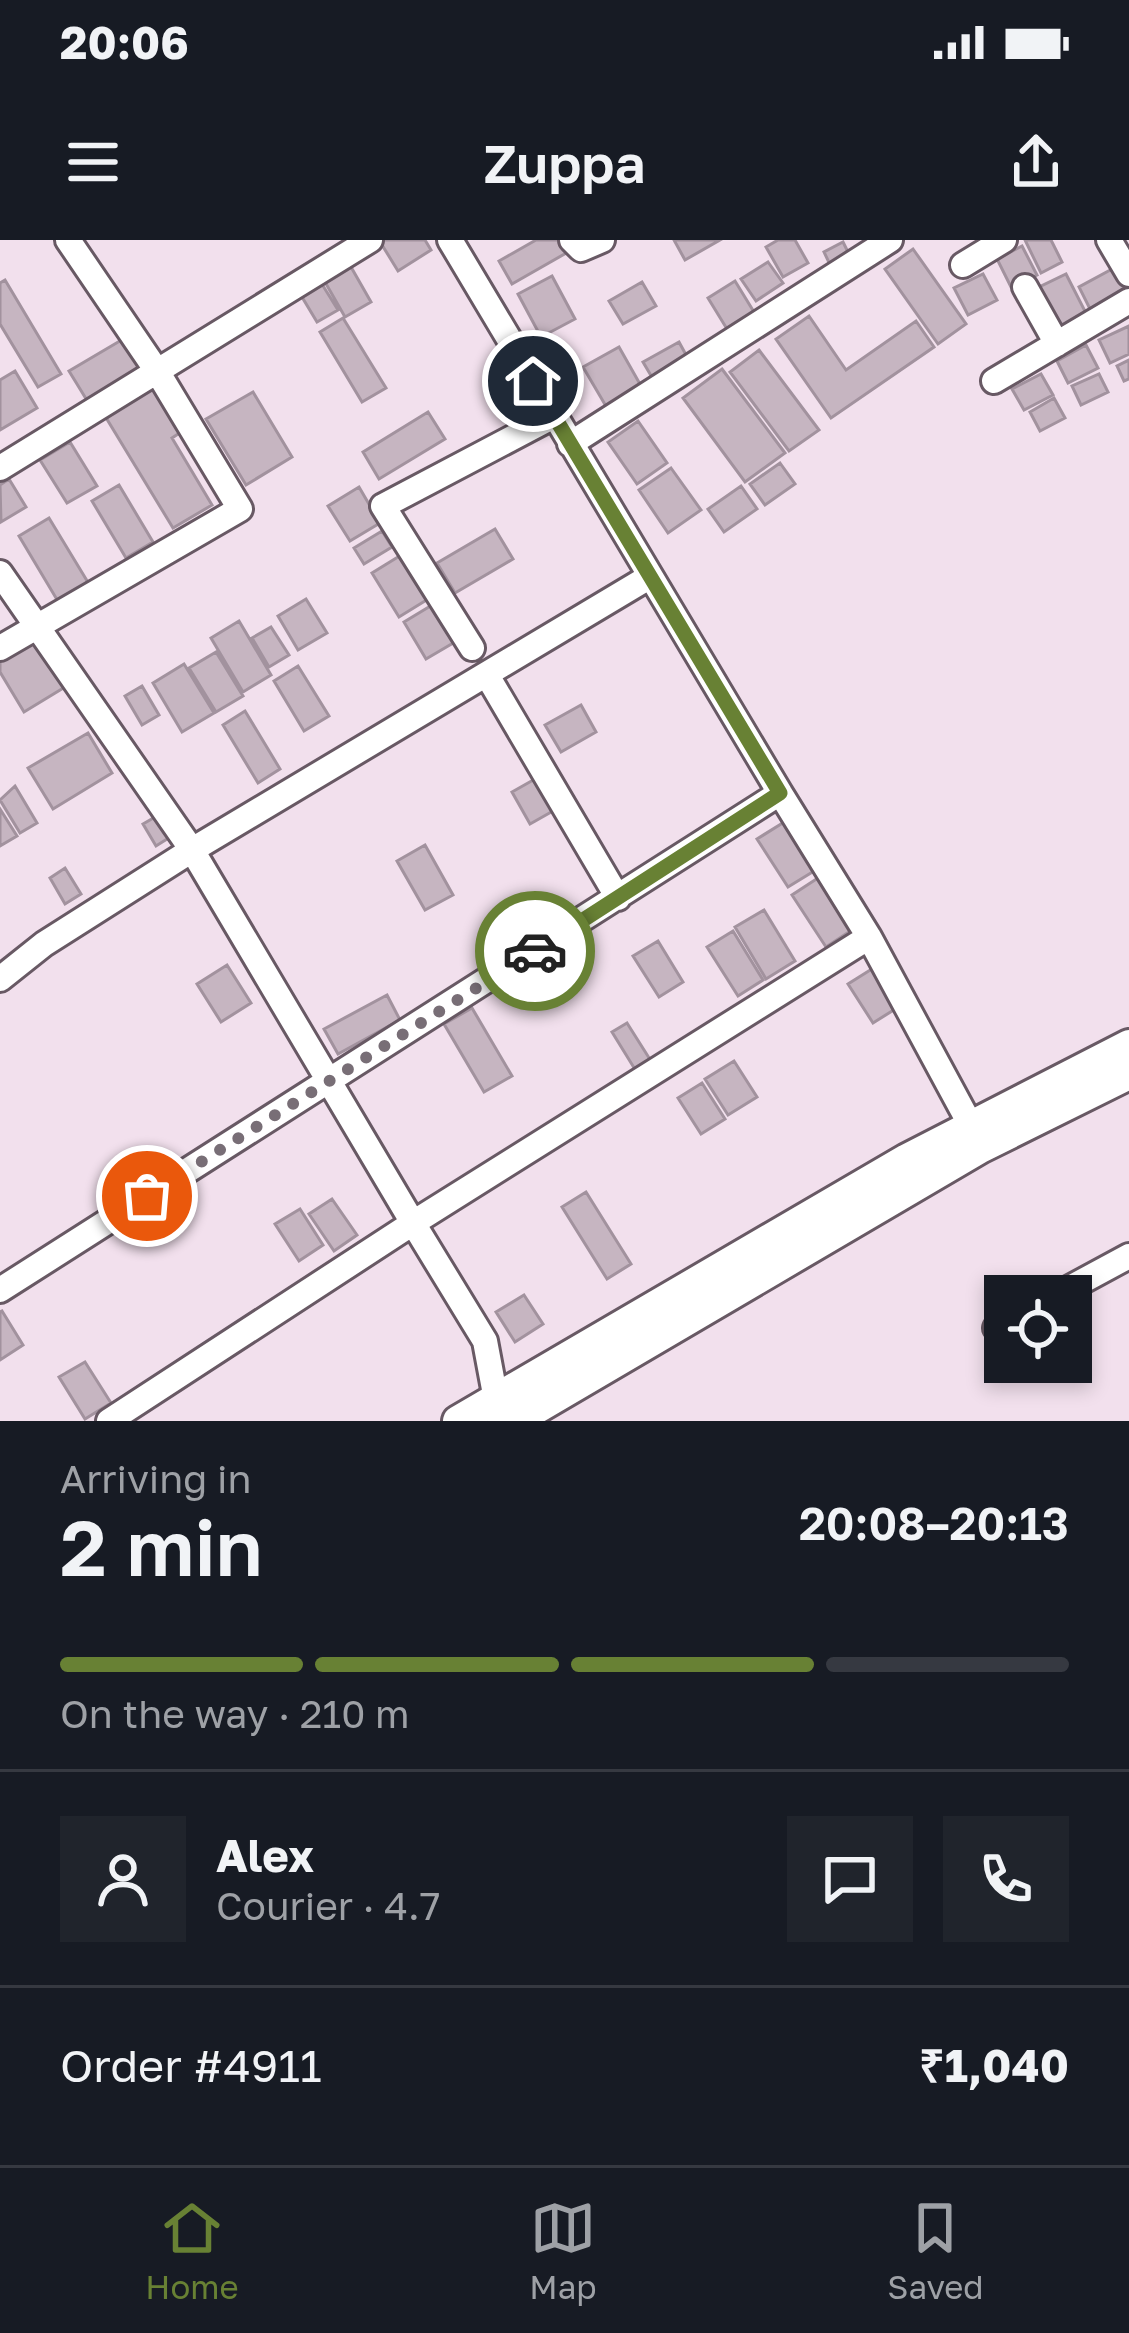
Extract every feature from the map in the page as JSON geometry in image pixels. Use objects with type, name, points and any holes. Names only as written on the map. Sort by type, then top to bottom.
[{"type":"street","points":[[0,648],[240,509],[157,371],[68,240]]},
{"type":"street","points":[[0,467],[370,240]]},
{"type":"street","points":[[450,240],[869,937],[970,1124]]},
{"type":"street","points":[[572,240],[580,249],[602,240]]},
{"type":"street","points":[[571,444],[890,240]]},
{"type":"street","points":[[963,265],[1004,240]]},
{"type":"street","points":[[1109,240],[1129,274]]},
{"type":"street","points":[[1025,286],[1057,344]]},
{"type":"street","points":[[994,381],[1129,301]]},
{"type":"street","points":[[472,648],[382,506],[554,416]]},
{"type":"street","points":[[0,573],[192,850],[331,1079],[485,1342],[502,1415]]},
{"type":"street","points":[[0,979],[44,944],[192,850],[649,577]]},
{"type":"street","points":[[488,676],[618,898]]},
{"type":"street","points":[[0,1290],[780,793]]},
{"type":"street","points":[[109,1421],[413,1223],[869,937]]},
{"type":"street","points":[[502,1415],[970,1124],[1129,1045]]},
{"type":"street","points":[[458,1421],[502,1415],[980,1148],[1129,1074]]},
{"type":"street","points":[[1092,1276],[1129,1256]]},
{"type":"building","points":[[379,240],[425,240],[431,250],[398,271]]},
{"type":"building","points":[[536,240],[562,240],[568,252],[512,284],[499,261]]},
{"type":"building","points":[[674,240],[720,240],[685,260]]},
{"type":"building","points":[[778,240],[795,240],[808,263],[783,277],[766,247]]},
{"type":"building","points":[[1025,240],[1051,240],[1062,262],[1041,273]]},
{"type":"building","points":[[843,242],[853,262],[833,271],[824,252]]},
{"type":"building","points":[[1022,246],[1037,275],[1011,287],[997,259]]},
{"type":"building","points":[[913,249],[966,324],[938,344],[885,269]]},
{"type":"building","points":[[347,260],[371,302],[345,317],[321,275]]},
{"type":"building","points":[[768,262],[783,283],[756,301],[741,279]]},
{"type":"building","points":[[1114,268],[1126,290],[1090,309],[1079,287]]},
{"type":"building","points":[[983,274],[997,300],[968,315],[954,288]]},
{"type":"building","points":[[1066,274],[1089,319],[1056,336],[1033,290]]},
{"type":"building","points":[[552,276],[575,319],[541,337],[518,294]]},
{"type":"building","points":[[5,280],[61,374],[38,387],[0,324],[0,283]]},
{"type":"building","points":[[320,281],[338,310],[317,322],[299,292]]},
{"type":"building","points":[[735,281],[754,312],[727,329],[708,298]]},
{"type":"building","points":[[642,282],[656,306],[623,324],[609,301]]},
{"type":"building","points":[[809,316],[846,370],[916,321],[934,347],[831,418],[776,339]]},
{"type":"building","points":[[343,318],[386,388],[362,402],[320,332]]},
{"type":"building","points":[[1129,326],[1129,354],[1110,363],[1099,340]]},
{"type":"building","points":[[130,335],[148,366],[88,402],[69,371]]},
{"type":"building","points":[[679,342],[691,364],[656,384],[643,362]]},
{"type":"building","points":[[1086,345],[1098,368],[1068,383],[1057,361]]},
{"type":"building","points":[[619,347],[645,393],[610,413],[583,367]]},
{"type":"building","points":[[759,350],[819,430],[789,451],[730,372]]},
{"type":"building","points":[[1129,360],[1129,379],[1124,381],[1117,366]]},
{"type":"building","points":[[722,369],[785,453],[745,482],[683,398]]},
{"type":"building","points":[[15,371],[37,408],[0,430],[0,380]]},
{"type":"building","points":[[1041,374],[1053,395],[1024,410],[1012,389]]},
{"type":"building","points":[[1099,374],[1108,392],[1081,405],[1072,386]]},
{"type":"building","points":[[157,385],[184,430],[172,438],[212,505],[173,528],[105,416]]},
{"type":"building","points":[[253,392],[292,457],[246,485],[206,419]]},
{"type":"building","points":[[1054,398],[1065,418],[1040,431],[1030,412]]},
{"type":"building","points":[[428,412],[445,439],[379,479],[363,452]]},
{"type":"building","points":[[638,421],[667,463],[637,484],[608,442]]},
{"type":"building","points":[[70,442],[97,486],[67,503],[40,460]]},
{"type":"building","points":[[780,463],[795,484],[765,505],[750,484]]},
{"type":"building","points":[[671,468],[701,510],[668,533],[639,490]]},
{"type":"building","points":[[9,479],[26,507],[1,522],[0,485]]},
{"type":"building","points":[[119,485],[153,542],[126,558],[92,501]]},
{"type":"building","points":[[741,486],[757,509],[724,532],[708,509]]},
{"type":"building","points":[[359,487],[380,523],[350,541],[328,506]]},
{"type":"building","points":[[49,518],[89,584],[59,603],[19,536]]},
{"type":"building","points":[[495,529],[513,559],[455,593],[437,563]]},
{"type":"building","points":[[382,531],[392,547],[364,564],[354,548]]},
{"type":"building","points":[[406,552],[433,596],[399,617],[372,573]]},
{"type":"building","points":[[306,599],[327,633],[298,650],[278,616]]},
{"type":"building","points":[[437,602],[460,639],[426,659],[404,622]]},
{"type":"building","points":[[239,621],[271,675],[243,692],[211,638]]},
{"type":"building","points":[[271,627],[289,655],[269,667],[252,638]]},
{"type":"building","points":[[35,637],[65,687],[24,712],[0,672],[0,658]]},
{"type":"building","points":[[216,652],[243,696],[216,712],[189,668]]},
{"type":"building","points":[[184,664],[214,713],[182,732],[153,683]]},
{"type":"building","points":[[298,666],[329,716],[304,731],[274,681]]},
{"type":"building","points":[[142,686],[159,715],[142,725],[125,696]]},
{"type":"building","points":[[581,705],[596,732],[561,752],[545,725]]},
{"type":"building","points":[[245,711],[280,769],[258,783],[223,725]]},
{"type":"building","points":[[88,733],[112,773],[53,809],[28,768]]},
{"type":"building","points":[[535,779],[553,811],[530,824],[512,792]]},
{"type":"building","points":[[15,786],[37,823],[20,833],[0,800]]},
{"type":"building","points":[[0,809],[17,836],[0,846]]},
{"type":"building","points":[[162,813],[175,834],[156,846],[143,824]]},
{"type":"building","points":[[789,819],[819,868],[788,887],[757,839]]},
{"type":"building","points":[[425,845],[453,895],[425,910],[397,861]]},
{"type":"building","points":[[65,868],[81,894],[65,904],[50,878]]},
{"type":"building","points":[[824,874],[858,926],[826,947],[792,895]]},
{"type":"building","points":[[764,910],[795,961],[766,979],[735,927]]},
{"type":"building","points":[[733,931],[763,980],[738,996],[707,947]]},
{"type":"building","points":[[658,941],[683,982],[659,997],[633,956]]},
{"type":"building","points":[[227,965],[251,1003],[221,1022],[197,984]]},
{"type":"building","points":[[875,967],[900,1006],[873,1023],[848,984]]},
{"type":"building","points":[[387,995],[400,1020],[338,1054],[324,1029]]},
{"type":"building","points":[[472,1008],[512,1076],[484,1092],[444,1024]]},
{"type":"building","points":[[627,1023],[651,1061],[636,1071],[612,1032]]},
{"type":"building","points":[[734,1061],[757,1097],[728,1115],[705,1079]]},
{"type":"building","points":[[702,1083],[725,1119],[701,1134],[678,1098]]},
{"type":"building","points":[[586,1192],[631,1264],[607,1279],[562,1207]]},
{"type":"building","points":[[332,1199],[357,1235],[334,1251],[309,1214]]},
{"type":"building","points":[[300,1209],[323,1245],[299,1261],[275,1224]]},
{"type":"building","points":[[524,1295],[543,1324],[515,1342],[496,1312]]},
{"type":"building","points":[[0,1312],[23,1345],[0,1360]]},
{"type":"building","points":[[85,1362],[111,1403],[85,1419],[59,1377]]},
{"type":"way so far","points":[[147,1196],[535,951]]},
{"type":"route","points":[[533,381],[780,793],[535,951]]}]
